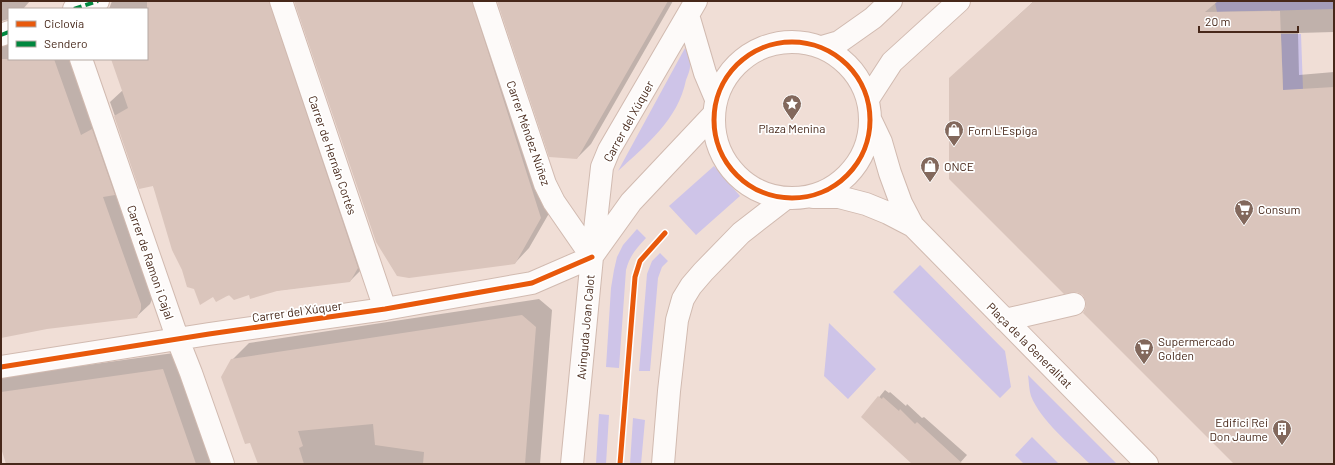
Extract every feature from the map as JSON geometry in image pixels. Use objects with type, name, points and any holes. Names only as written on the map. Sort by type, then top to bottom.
[{"type":"street","points":[[77,8],[98,1]]},
{"type":"street","name":"Carrer de Hernán Cortés","points":[[281,1],[385,309]]},
{"type":"street","name":"Carrer Méndez Núñez","points":[[484,1],[546,184],[554,202],[592,257]]},
{"type":"street","points":[[822,47],[839,42],[873,18],[891,1]]},
{"type":"street","points":[[868,98],[892,62],[959,1]]},
{"type":"street","name":"Carrer del Xúquer","points":[[1,367],[209,334],[385,309],[532,283],[592,257],[602,167],[610,150],[692,8]]},
{"type":"street","name":"Carrer del Xúquer","points":[[692,8],[705,73],[715,107]]},
{"type":"street","name":"Plaça de la Generalitat","points":[[796,197],[826,190],[844,178],[858,162],[867,143],[870,122],[868,98],[861,82],[851,68],[838,56],[822,47],[804,42],[785,41],[766,45],[749,53],[734,66],[723,81],[715,107],[714,132],[719,149],[727,164],[739,177],[753,188],[769,195],[796,197],[839,197],[866,204],[913,226]]},
{"type":"street","name":"Carrer de Ramon i Cajal","points":[[81,60],[178,340],[223,464]]},
{"type":"street","name":"Avinguda Joan Calot","points":[[572,464],[592,257],[631,202],[715,107]]},
{"type":"street","name":"Plaça de la Generalitat","points":[[870,122],[881,142],[901,203],[913,226],[1147,464]]},
{"type":"street","points":[[664,464],[670,384],[677,320],[683,299],[691,286],[703,272],[741,233],[796,197]]},
{"type":"street","points":[[1005,320],[1074,304]]},
{"type":"shaded area","points":[[1218,1],[1334,1],[1334,9],[1217,12],[1215,3]]},
{"type":"shaded area","points":[[1281,34],[1301,34],[1303,89],[1294,90],[1285,142]]},
{"type":"shaded area","points":[[685,48],[690,59],[690,67],[682,94],[676,107],[660,131],[618,171]]},
{"type":"shaded area","points":[[714,166],[740,196],[696,235],[669,206]]},
{"type":"shaded area","points":[[637,229],[646,238],[629,260],[626,270],[619,368],[606,367],[611,288],[614,270],[617,257],[623,245]]},
{"type":"shaded area","points":[[660,253],[668,261],[662,267],[658,278],[650,371],[639,371],[647,274],[652,261]]},
{"type":"shaded area","points":[[920,265],[1005,351],[1011,387],[1000,398],[893,292]]},
{"type":"shaded area","points":[[829,323],[876,369],[848,399],[824,376]]},
{"type":"shaded area","points":[[1028,375],[1117,464],[1090,464],[1057,432],[1042,414],[1031,396]]},
{"type":"shaded area","points":[[599,414],[609,415],[606,464],[596,464]]},
{"type":"shaded area","points":[[633,418],[645,420],[641,464],[630,464]]},
{"type":"shaded area","points":[[1032,437],[1059,464],[1024,464],[1015,455]]},
{"type":"building","points":[[147,1],[269,1],[358,268],[350,282],[277,291],[250,299],[249,295],[234,300],[229,295],[216,302],[213,297],[200,305],[194,289],[187,287],[182,270],[172,250],[153,186],[139,189],[114,116],[128,108],[111,60],[148,60]]},
{"type":"building","points":[[294,1],[472,1],[541,218],[515,264],[409,278],[397,276],[376,242]]},
{"type":"building","points":[[497,1],[668,1],[577,159],[549,157]]},
{"type":"building","points":[[1034,1],[1218,1],[1205,12],[1280,11],[1283,90],[1334,87],[1334,464],[1234,464],[1083,313],[1086,307],[1086,302],[1083,295],[1077,292],[1064,294],[949,179],[949,78]]},
{"type":"building","points":[[1,59],[54,60],[81,135],[92,129],[115,195],[103,197],[141,304],[141,309],[137,318],[47,329],[1,338]]},
{"type":"building","points":[[522,315],[536,327],[525,464],[423,464],[424,452],[375,445],[373,424],[298,431],[303,446],[299,448],[304,464],[258,464],[250,443],[245,444],[221,377],[231,359]]},
{"type":"building","points":[[163,369],[196,464],[6,464],[1,448],[1,392]]},
{"type":"building","points":[[878,396],[882,399],[883,397],[899,411],[900,409],[915,424],[917,422],[963,464],[912,464],[861,417]]},
{"type":"marked path","points":[[77,8],[98,1]]},
{"type":"marked path","points":[[1,35],[8,32]]},
{"type":"cycle path","points":[[784,42],[800,42],[815,45],[829,51],[842,60],[852,70],[861,83],[867,97],[870,120],[869,135],[861,157],[852,170],[842,180],[829,189],[815,195],[800,198],[784,198],[769,195],[755,189],[742,180],[732,170],[723,157],[717,143],[714,128],[714,112],[717,97],[723,83],[732,70],[742,60],[755,51],[769,45],[784,42]]},
{"type":"cycle path","points":[[620,464],[635,277],[640,261],[665,233]]},
{"type":"cycle path","points":[[1,367],[209,334],[385,309],[532,283],[592,257]]},
{"type":"place","name":"Plaza Menina","points":[[792,121]]},
{"type":"place","name":"Forn L'Espiga","points":[[954,147]]},
{"type":"place","name":"ONCE","points":[[930,183]]},
{"type":"place","name":"Consum","points":[[1244,226]]},
{"type":"place","name":"Supermercado Golden","points":[[1144,365]]},
{"type":"place","name":"Edifici Rei Don Jaume","points":[[1282,446]]}]
